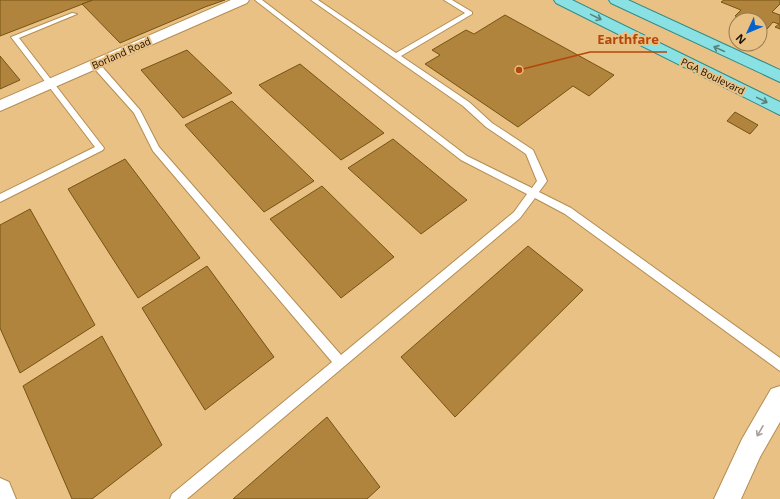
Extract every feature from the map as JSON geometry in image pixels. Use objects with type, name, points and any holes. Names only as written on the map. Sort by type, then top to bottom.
[{"type":"main road","name":"PGA Boulevard","points":[[561,0],[780,109]]},
{"type":"main road","points":[[616,0],[780,77]]},
{"type":"street","name":"Borland Road","points":[[0,106],[242,0]]},
{"type":"street","points":[[726,499],[751,448],[780,398]]},
{"type":"street","points":[[0,491],[3,499]]},
{"type":"lane","points":[[258,0],[464,158],[568,211],[780,365]]},
{"type":"lane","points":[[177,499],[517,215],[542,181],[530,152],[489,125],[466,104],[314,0]]},
{"type":"lane","points":[[396,56],[470,13],[447,0]]},
{"type":"lane","points":[[0,198],[100,148],[15,37],[74,14]]},
{"type":"lane","points":[[95,64],[137,112],[156,149],[340,363]]},
{"type":"building","points":[[0,0],[93,0],[0,36]]},
{"type":"building","points":[[93,0],[225,0],[120,43],[82,4]]},
{"type":"building","points":[[724,0],[780,0],[780,4],[772,12],[780,15],[780,29],[775,27],[779,24],[773,22],[768,28],[768,12],[739,12],[741,10],[721,2]]},
{"type":"building","points":[[505,15],[614,75],[589,96],[573,86],[518,127],[425,64],[440,55],[432,50],[466,30],[474,34]]},
{"type":"building","points":[[187,50],[232,93],[183,118],[141,70]]},
{"type":"building","points":[[0,56],[20,80],[0,89]]},
{"type":"building","points":[[300,64],[384,133],[341,160],[259,85]]},
{"type":"building","points":[[232,101],[314,181],[264,212],[185,125]]},
{"type":"building","points":[[735,112],[758,125],[750,134],[727,121]]},
{"type":"building","points":[[393,139],[467,200],[421,234],[348,168]]},
{"type":"building","points":[[125,159],[200,258],[138,298],[68,189]]},
{"type":"building","points":[[322,186],[394,257],[341,298],[270,219]]},
{"type":"building","points":[[30,209],[95,325],[20,373],[0,328],[0,225]]},
{"type":"building","points":[[528,246],[583,290],[455,417],[401,357]]},
{"type":"building","points":[[207,266],[274,357],[205,410],[142,308]]},
{"type":"building","points":[[102,336],[162,445],[92,499],[72,499],[23,386]]},
{"type":"building","points":[[327,417],[380,487],[367,499],[233,499]]},
{"type":"place","name":"Earthfare","points":[[519,70]]}]
